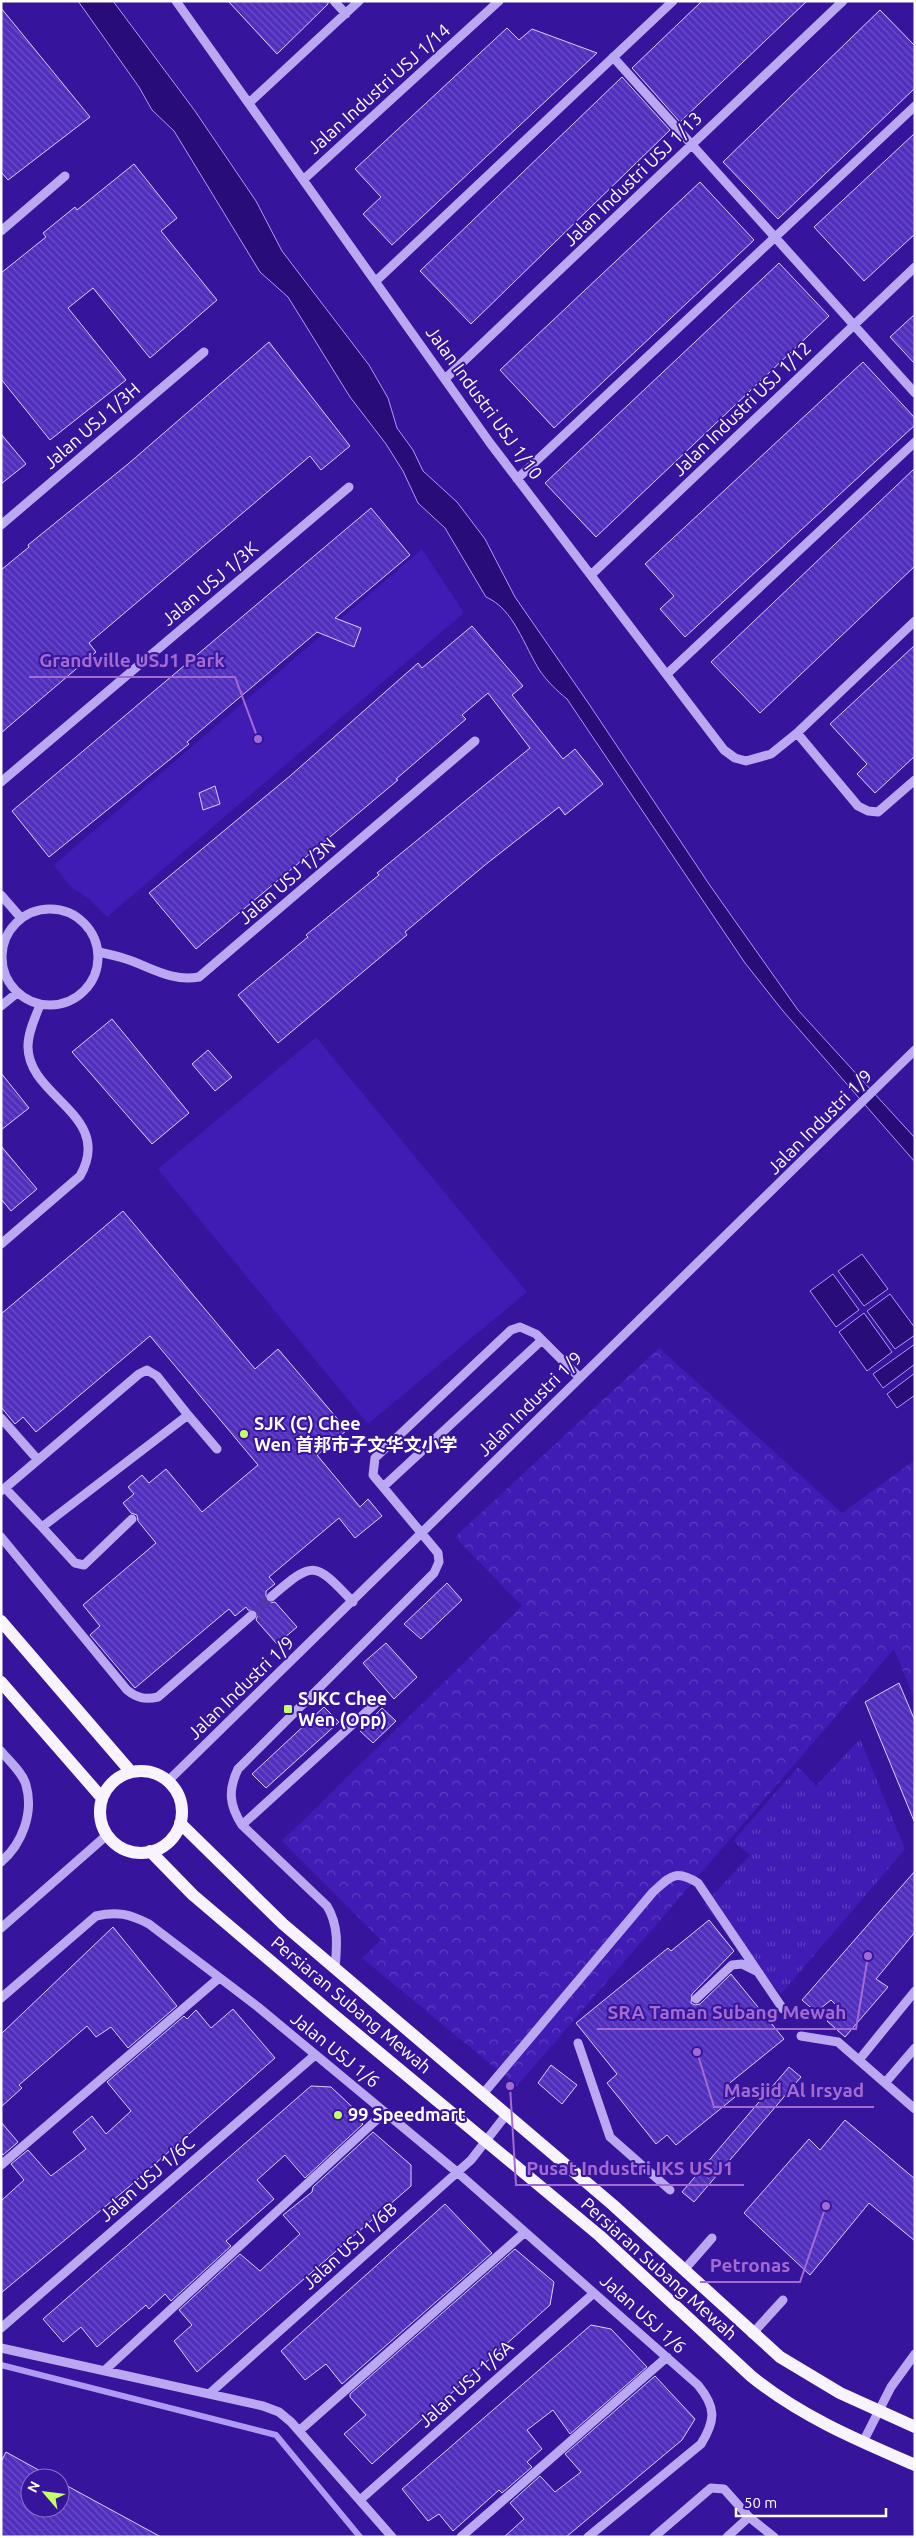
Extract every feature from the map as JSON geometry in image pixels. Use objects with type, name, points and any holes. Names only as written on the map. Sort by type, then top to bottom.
[{"type":"main road","points":[[1,1621],[131,1772]]},
{"type":"main road","points":[[1,1682],[102,1798]]},
{"type":"main road","points":[[131,1772],[151,1772],[168,1782],[180,1801],[180,1824],[169,1842],[150,1851],[138,1853],[126,1850],[115,1844],[107,1835],[100,1817],[102,1798],[114,1781],[131,1772]]},
{"type":"main road","name":"Persiaran Subang Mewah","points":[[180,1824],[283,1924],[613,2205],[752,2334],[780,2357],[811,2378],[915,2428]]},
{"type":"main road","name":"Persiaran Subang Mewah","points":[[150,1851],[193,1895],[600,2236],[751,2376],[776,2396],[807,2415],[915,2465]]},
{"type":"street","name":"Jalan Industri USJ 1/10","points":[[176,1],[517,479],[724,750],[735,758],[746,761],[771,754],[797,733],[915,621]]},
{"type":"street","points":[[334,1],[346,14]]},
{"type":"street","points":[[249,103],[359,1]]},
{"type":"street","name":"Jalan Industri USJ 1/14","points":[[303,180],[499,1]]},
{"type":"street","points":[[376,282],[673,1]]},
{"type":"street","name":"Jalan Industri USJ 1/13","points":[[445,379],[843,1]]},
{"type":"street","points":[[613,57],[915,393]]},
{"type":"street","points":[[517,479],[915,106]]},
{"type":"street","points":[[1,231],[66,176]]},
{"type":"street","name":"Jalan Industri USJ 1/12","points":[[591,575],[915,267]]},
{"type":"street","name":"Jalan USJ 1/3H","points":[[1,525],[204,352]]},
{"type":"street","points":[[667,674],[915,442]]},
{"type":"street","name":"Jalan USJ 1/3K","points":[[1,782],[349,487]]},
{"type":"street","points":[[797,733],[858,806],[868,811],[878,812],[886,807],[915,780]]},
{"type":"street","name":"Jalan USJ 1/3N","points":[[99,952],[126,959],[172,977],[187,979],[198,977],[475,741]]},
{"type":"street","points":[[1,895],[21,918]]},
{"type":"street","points":[[53,908],[70,912],[84,922],[94,936],[99,952],[97,970],[89,987],[75,999],[58,1006],[40,1005],[27,1000],[17,993],[6,978],[2,962],[3,946],[10,930],[21,918],[36,910],[53,908]]},
{"type":"street","points":[[1,1006],[17,993]]},
{"type":"street","points":[[1,1244],[80,1176],[86,1166],[88,1154],[88,1140],[85,1130],[31,1063],[28,1047],[30,1031],[40,1005]]},
{"type":"street","name":"Jalan Industri 1/9","points":[[168,1782],[580,1378],[859,1108],[915,1050]]},
{"type":"street","points":[[335,1969],[337,1932],[334,1917],[327,1906],[242,1825],[234,1812],[230,1798],[232,1782],[238,1769],[434,1573],[439,1562],[438,1553],[373,1475],[375,1458],[511,1330],[520,1327],[528,1329],[542,1340],[580,1378]]},
{"type":"street","points":[[383,1487],[542,1340]]},
{"type":"street","points":[[132,1519],[84,1565],[75,1563],[42,1527],[3,1490],[139,1374],[147,1370],[157,1376],[217,1449]]},
{"type":"street","points":[[42,1527],[188,1415]]},
{"type":"street","points":[[1,1419],[38,1460]]},
{"type":"street","points":[[1,1536],[127,1690],[135,1696],[147,1700],[158,1697],[252,1615]]},
{"type":"street","points":[[271,1597],[299,1573],[309,1570],[321,1571],[353,1602]]},
{"type":"street","points":[[242,1825],[375,1704]]},
{"type":"street","points":[[1,1751],[26,1784],[28,1804],[18,1844],[3,1860]]},
{"type":"street","points":[[1,1928],[107,1835]]},
{"type":"street","points":[[482,2095],[653,1892],[672,1876],[685,1874],[698,1883],[783,2009]]},
{"type":"street","name":"Jalan USJ 1/6","points":[[1,1998],[96,1916],[112,1912],[132,1915],[149,1924],[315,2055],[457,2172],[698,2385],[710,2400],[712,2415],[710,2430],[701,2444],[588,2537]]},
{"type":"street","points":[[696,1999],[732,1965],[742,1964],[758,1972]]},
{"type":"street","points":[[1,2165],[219,1978]]},
{"type":"street","points":[[859,2060],[915,1991]]},
{"type":"street","points":[[801,2036],[838,2042],[915,2109]]},
{"type":"street","points":[[578,2043],[610,2137],[670,2190]]},
{"type":"street","points":[[885,2083],[915,2048]]},
{"type":"street","name":"Jalan USJ 1/6C","points":[[1,2328],[315,2055]]},
{"type":"street","points":[[104,2371],[385,2112]]},
{"type":"street","name":"Jalan USJ 1/6B","points":[[209,2394],[457,2172],[486,2142],[506,2115]]},
{"type":"street","points":[[299,2431],[525,2232]]},
{"type":"street","points":[[684,2270],[712,2238]]},
{"type":"street","name":"Jalan USJ 1/6A","points":[[360,2500],[594,2293]]},
{"type":"street","points":[[752,2334],[783,2300]]},
{"type":"street","points":[[1,2348],[263,2406],[279,2412],[299,2431],[392,2537]]},
{"type":"street","points":[[863,2442],[877,2411],[915,2354]]},
{"type":"street","points":[[461,2537],[667,2357]]},
{"type":"street","points":[[654,2537],[711,2488],[724,2489],[750,2517],[774,2537]]},
{"type":"street","points":[[732,2535],[750,2517]]},
{"type":"green space","points":[[422,549],[464,613],[107,917],[89,899],[70,886],[54,865]]},
{"type":"green space","points":[[316,1037],[527,1292],[368,1424],[158,1169]]},
{"type":"green space","points":[[659,1348],[842,1513],[915,1460],[915,1700],[894,1649],[517,2086],[362,1958],[381,1940],[282,1841],[522,1606],[455,1537]]},
{"type":"green space","points":[[860,1739],[905,1849],[781,1994],[704,1905],[750,1855],[733,1841],[798,1767],[816,1786]]},
{"type":"shaded area","points":[[78,1],[113,1],[195,111],[256,201],[282,251],[369,365],[388,398],[397,428],[413,450],[423,471],[457,502],[485,539],[515,597],[711,887],[798,1010],[915,1138],[915,1162],[783,1011],[745,963],[567,699],[552,686],[540,671],[511,619],[504,610],[486,597],[445,528],[418,503],[403,471],[386,444],[350,397],[288,297],[260,272],[174,131],[152,110],[139,87]]},
{"type":"shaded area","points":[[862,1254],[888,1289],[864,1306],[838,1271]]},
{"type":"shaded area","points":[[833,1274],[859,1310],[836,1327],[810,1291]]},
{"type":"shaded area","points":[[890,1294],[915,1328],[915,1335],[895,1349],[867,1311]]},
{"type":"shaded area","points":[[864,1313],[892,1352],[867,1371],[839,1332]]},
{"type":"shaded area","points":[[915,1344],[915,1364],[883,1388],[873,1374]]},
{"type":"shaded area","points":[[915,1373],[915,1395],[897,1408],[887,1394]]},
{"type":"building","points":[[228,1],[328,1],[328,4],[277,54]]},
{"type":"building","points":[[702,1],[807,1],[680,122],[632,68]]},
{"type":"building","points":[[1,8],[90,117],[8,180],[1,172]]},
{"type":"building","points":[[880,10],[915,46],[915,88],[778,219],[723,162]]},
{"type":"building","points":[[507,28],[519,40],[532,29],[597,53],[392,245],[363,214],[381,197],[355,169]]},
{"type":"building","points":[[622,77],[670,130],[471,324],[420,271]]},
{"type":"building","points":[[915,133],[915,234],[864,281],[814,227]]},
{"type":"building","points":[[134,164],[177,218],[161,231],[217,300],[150,358],[93,288],[68,308],[126,380],[50,440],[1,379],[1,273],[46,237],[43,233],[75,207],[77,210]]},
{"type":"building","points":[[700,182],[754,240],[554,428],[500,370]]},
{"type":"building","points":[[779,263],[829,316],[596,537],[545,483]]},
{"type":"building","points":[[915,314],[915,364],[890,337]]},
{"type":"building","points":[[269,342],[350,446],[321,470],[310,456],[89,643],[96,652],[1,733],[1,570],[29,547],[28,545],[128,464]]},
{"type":"building","points":[[863,362],[915,418],[915,425],[685,637],[660,609],[674,596],[645,564]]},
{"type":"building","points":[[1,434],[26,464],[1,484]]},
{"type":"building","points":[[915,468],[915,566],[760,713],[711,662]]},
{"type":"building","points":[[371,508],[410,555],[335,618],[361,628],[354,647],[317,632],[187,742],[189,744],[49,857],[12,811]]},
{"type":"building","points":[[472,626],[523,686],[512,695],[563,759],[575,749],[603,784],[565,815],[559,807],[485,865],[405,932],[407,935],[278,1043],[238,995],[308,937],[306,935],[379,875],[377,873],[530,748],[488,693],[462,715],[466,719],[396,779],[398,780],[196,949],[149,893],[290,776],[418,663],[422,668]]},
{"type":"building","points":[[915,645],[915,756],[875,793],[857,774],[867,764],[830,724]]},
{"type":"building","points":[[215,786],[220,804],[203,810],[199,793]]},
{"type":"building","points":[[112,1019],[189,1113],[152,1144],[72,1052]]},
{"type":"building","points":[[208,1050],[232,1077],[215,1091],[192,1064]]},
{"type":"building","points":[[1,1073],[29,1108],[1,1130]]},
{"type":"building","points":[[1,1146],[37,1189],[11,1211],[1,1199]]},
{"type":"building","points":[[123,1211],[255,1369],[278,1349],[347,1430],[317,1455],[360,1507],[368,1499],[382,1516],[355,1538],[339,1518],[269,1577],[275,1584],[266,1591],[266,1601],[269,1603],[275,1602],[297,1627],[277,1644],[256,1620],[258,1614],[256,1611],[248,1610],[246,1607],[235,1616],[229,1609],[135,1688],[90,1635],[100,1626],[83,1605],[156,1543],[138,1521],[137,1515],[131,1513],[123,1503],[134,1494],[128,1487],[142,1475],[149,1483],[166,1469],[202,1512],[258,1465],[150,1336],[36,1432],[23,1417],[15,1424],[1,1407],[1,1314]]},
{"type":"building","points":[[447,1583],[462,1600],[421,1639],[404,1624]]},
{"type":"building","points":[[386,1643],[417,1677],[394,1699],[363,1663]]},
{"type":"building","points":[[899,1683],[915,1721],[914,1821],[865,1702]]},
{"type":"building","points":[[324,1707],[339,1722],[266,1788],[252,1774]]},
{"type":"building","points":[[382,1708],[396,1721],[373,1743],[360,1731]]},
{"type":"building","points":[[915,1871],[915,1932],[876,1979],[888,1987],[845,2037],[827,2021],[839,2008],[831,2000],[816,2012],[802,2000]]},
{"type":"building","points":[[709,1920],[734,1951],[692,1994],[691,2003],[695,2005],[700,2004],[731,1974],[784,2039],[726,2086],[735,2097],[676,2145],[667,2135],[656,2144],[607,2083],[617,2074],[576,2023],[668,1948],[671,1951]]},
{"type":"building","points":[[113,1927],[177,2006],[128,2048],[111,2027],[96,2037],[87,2026],[19,2085],[22,2088],[1,2107],[1,2034]]},
{"type":"building","points":[[233,2009],[275,2058],[130,2186],[1,2293],[1,2201],[24,2180],[11,2164],[28,2150],[51,2176],[86,2149],[73,2132],[92,2116],[106,2134],[131,2111],[107,2082],[184,2016],[187,2019],[196,2010],[211,2028]]},
{"type":"building","points":[[551,2065],[577,2085],[562,2104],[538,2083]]},
{"type":"building","points":[[789,2067],[801,2077],[694,2202],[682,2192]]},
{"type":"building","points":[[311,2086],[331,2087],[364,2118],[360,2121],[363,2124],[305,2178],[285,2155],[257,2180],[274,2199],[226,2241],[231,2246],[171,2301],[165,2294],[149,2309],[146,2305],[97,2347],[81,2327],[63,2342],[43,2319]]},
{"type":"building","points":[[845,2120],[915,2179],[915,2241],[869,2203],[810,2275],[744,2213],[809,2139],[820,2150]]},
{"type":"building","points":[[1,2122],[18,2142],[3,2155],[1,2152]]},
{"type":"building","points":[[373,2132],[411,2165],[411,2186],[197,2372],[174,2341],[192,2325],[179,2310],[240,2254],[260,2271],[300,2234],[283,2215],[312,2192],[313,2187]]},
{"type":"building","points":[[445,2204],[492,2253],[342,2384],[326,2364],[305,2380],[281,2351]]},
{"type":"building","points":[[515,2249],[554,2282],[550,2305],[372,2464],[344,2434],[366,2415],[350,2397],[350,2394]]},
{"type":"building","points":[[591,2325],[611,2329],[647,2367],[570,2434],[553,2410],[527,2430],[542,2449],[527,2462],[532,2467],[502,2493],[499,2490],[453,2531],[439,2514],[428,2521],[402,2489]]},
{"type":"building","points":[[655,2376],[695,2419],[682,2440],[566,2537],[504,2537],[524,2519],[510,2503],[540,2476],[555,2492],[581,2472],[565,2454]]},
{"type":"building","points":[[6,2452],[35,2468],[20,2468],[20,2518],[70,2518],[70,2487],[161,2537],[1,2537],[1,2462]]},
{"type":"waterway","points":[[1,2365],[276,2435],[360,2537]]},
{"type":"tunnel","points":[[252,1615],[271,1597]]},
{"type":"place","name":"Grandville USJ1 Park","points":[[258,739]]},
{"type":"place","name":"SJK (C) Chee Wen 首邦市子文华文小学","points":[[244,1434]]},
{"type":"place","name":"SJKC Chee Wen (Opp)","points":[[288,1709]]},
{"type":"place","name":"SRA Taman Subang Mewah","points":[[868,1956]]},
{"type":"place","name":"Masjid Al Irsyad","points":[[697,2052]]},
{"type":"place","name":"Pusat Industri IKS USJ1","points":[[510,2086]]},
{"type":"place","name":"99 Speedmart","points":[[338,2115]]},
{"type":"place","name":"Petronas","points":[[826,2206]]}]
